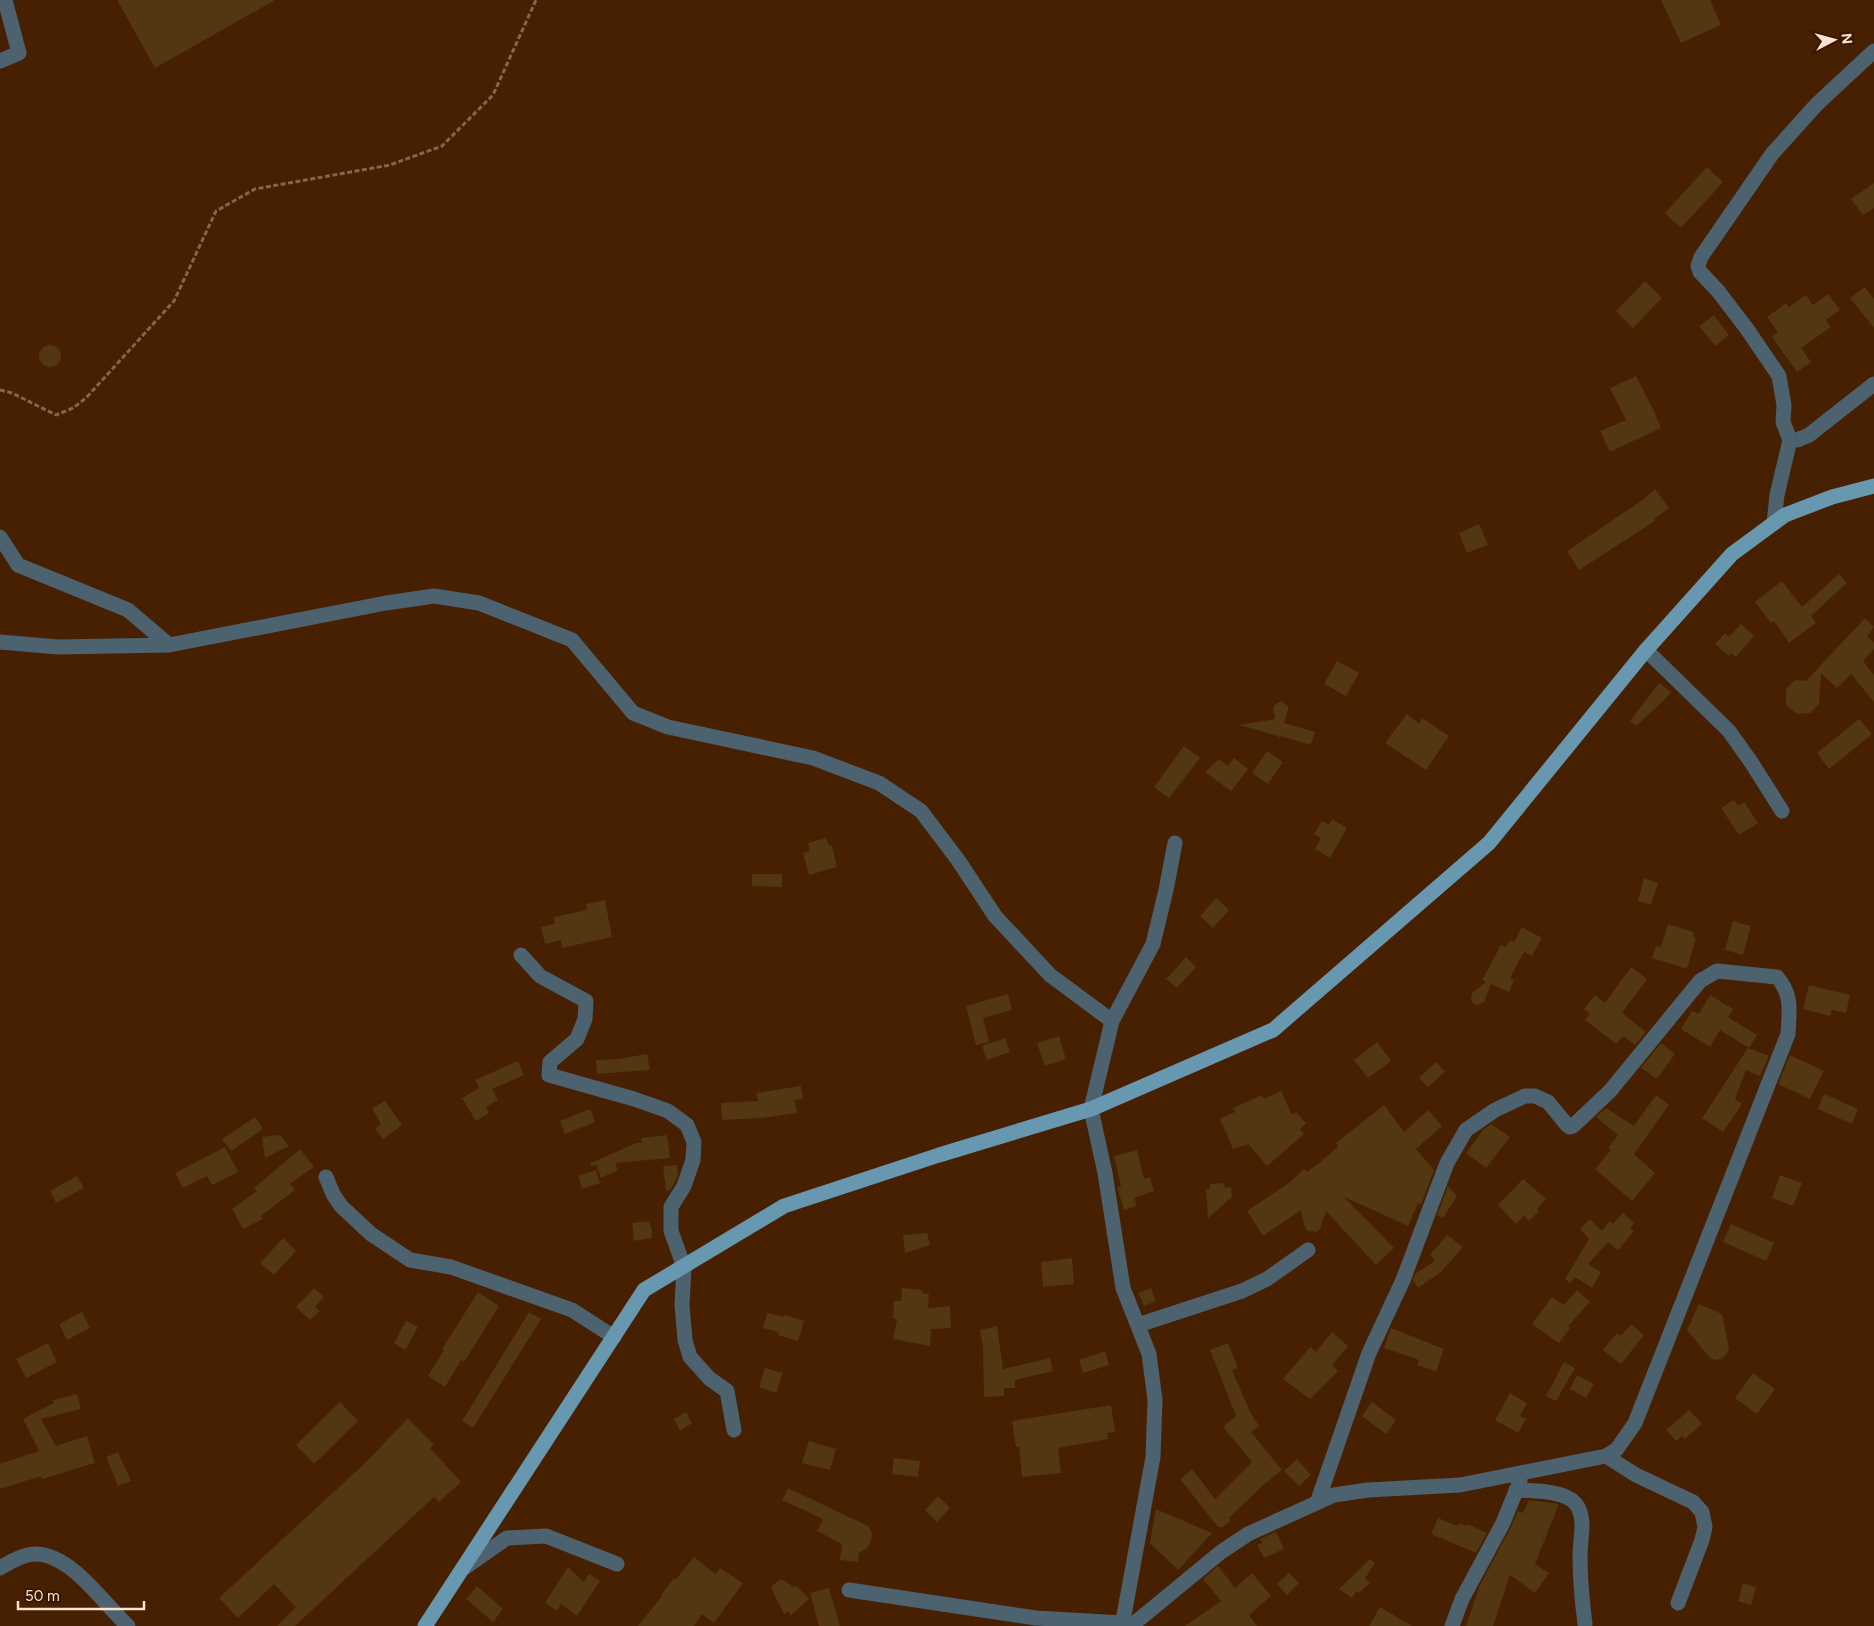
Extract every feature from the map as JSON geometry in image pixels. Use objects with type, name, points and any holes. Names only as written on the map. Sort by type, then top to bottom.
[{"type":"main road","points":[[425,1626],[644,1290],[784,1206],[1091,1109],[1273,1030],[1489,842],[1646,650],[1732,554],[1785,516],[1832,496],[1874,486]]},
{"type":"street","points":[[0,61],[19,53],[5,0]]},
{"type":"street","points":[[1774,523],[1777,495],[1790,440],[1783,422],[1784,405],[1779,376],[1747,328],[1718,290],[1700,272],[1698,266],[1701,257],[1772,154],[1817,104],[1874,51]]},
{"type":"street","points":[[1790,440],[1802,439],[1809,435],[1874,384]]},
{"type":"street","points":[[0,537],[18,565],[128,610],[169,646]]},
{"type":"street","points":[[0,642],[58,646],[169,646],[386,603],[434,596],[479,603],[572,640],[633,713],[668,727],[813,758],[879,783],[921,811],[958,860],[995,916],[1050,975],[1112,1021]]},
{"type":"street","points":[[1646,650],[1729,731],[1752,762],[1782,811]]},
{"type":"street","points":[[1125,1625],[1153,1457],[1154,1390],[1150,1354],[1123,1288],[1104,1173],[1091,1109],[1112,1021],[1153,944],[1175,843]]},
{"type":"street","points":[[521,955],[540,976],[586,1001],[585,1018],[577,1039],[550,1062],[549,1075],[634,1099],[668,1111],[687,1125],[694,1142],[693,1160],[684,1186],[671,1208],[671,1231],[684,1266],[682,1305],[685,1340],[690,1357],[710,1379],[727,1391],[734,1430]]},
{"type":"street","points":[[849,1590],[1036,1618],[1125,1625],[1221,1552],[1248,1534],[1317,1503],[1334,1495],[1368,1490],[1460,1485],[1606,1456],[1617,1449],[1635,1423],[1788,1034],[1790,1000],[1785,986],[1777,977],[1716,971],[1700,981],[1610,1090],[1573,1126],[1567,1126],[1548,1102],[1535,1096],[1525,1096],[1495,1110],[1466,1130],[1447,1163],[1403,1280],[1369,1353],[1317,1503]]},
{"type":"street","points":[[326,1177],[332,1194],[341,1206],[371,1234],[410,1260],[451,1267],[572,1310],[614,1337]]},
{"type":"street","points":[[1138,1325],[1242,1291],[1266,1279],[1308,1250]]},
{"type":"street","points":[[1606,1456],[1636,1475],[1693,1502],[1702,1512],[1705,1528],[1702,1540],[1678,1603]]},
{"type":"street","points":[[1452,1626],[1462,1600],[1503,1523],[1524,1473]]},
{"type":"street","points":[[1516,1490],[1545,1491],[1562,1495],[1575,1502],[1580,1511],[1582,1524],[1580,1580],[1585,1624]]},
{"type":"street","points":[[461,1570],[487,1550],[507,1538],[546,1536],[617,1564]]},
{"type":"street","points":[[0,1568],[16,1558],[35,1554],[58,1560],[80,1574],[110,1610],[128,1626]]},
{"type":"path","points":[[0,390],[12,393],[56,415],[73,408],[86,398],[174,301],[216,211],[255,189],[390,165],[442,146],[493,95],[536,0]]},
{"type":"building","points":[[117,0],[275,0],[155,68]]},
{"type":"building","points":[[1661,0],[1710,0],[1721,25],[1681,43]]},
{"type":"building","points":[[1707,167],[1723,182],[1681,228],[1665,213]]},
{"type":"building","points":[[1874,183],[1874,208],[1863,215],[1851,199]]},
{"type":"building","points":[[1645,281],[1662,298],[1633,328],[1616,311]]},
{"type":"building","points":[[1865,287],[1874,299],[1874,328],[1850,298]]},
{"type":"building","points":[[1828,294],[1840,310],[1826,320],[1831,327],[1801,348],[1811,362],[1797,372],[1772,337],[1778,332],[1767,317],[1786,303],[1789,307],[1806,295],[1813,305]]},
{"type":"building","points":[[1714,315],[1729,335],[1715,346],[1699,326]]},
{"type":"building","points":[[46,345],[54,345],[61,352],[61,360],[54,367],[46,367],[39,360],[39,352]]},
{"type":"building","points":[[1636,376],[1661,428],[1610,452],[1600,431],[1626,420],[1610,388]]},
{"type":"building","points":[[1655,489],[1669,508],[1654,519],[1655,521],[1579,570],[1567,551],[1644,499]]},
{"type":"building","points":[[1479,524],[1488,545],[1467,553],[1459,533]]},
{"type":"building","points":[[1839,574],[1847,583],[1811,616],[1816,623],[1789,643],[1774,621],[1771,623],[1755,602],[1782,581],[1802,607]]},
{"type":"building","points":[[1865,618],[1874,627],[1867,636],[1874,643],[1874,649],[1863,661],[1874,675],[1874,702],[1851,674],[1837,688],[1821,673],[1819,704],[1810,713],[1797,714],[1786,705],[1786,689],[1795,680],[1806,681]]},
{"type":"building","points":[[1741,624],[1754,636],[1736,657],[1731,653],[1729,656],[1715,644],[1725,633],[1729,637]]},
{"type":"building","points":[[1337,661],[1359,673],[1346,696],[1324,684]]},
{"type":"building","points":[[1659,683],[1671,692],[1636,726],[1630,721]]},
{"type":"building","points":[[1281,701],[1288,706],[1284,723],[1315,732],[1311,745],[1280,736],[1279,739],[1278,736],[1239,725],[1275,719],[1274,705]]},
{"type":"building","points":[[1407,714],[1419,724],[1422,718],[1449,736],[1426,770],[1385,743]]},
{"type":"building","points":[[1859,719],[1872,734],[1829,769],[1817,753]]},
{"type":"building","points":[[1184,746],[1200,758],[1169,798],[1154,787]]},
{"type":"building","points":[[1267,751],[1283,762],[1268,784],[1252,773]]},
{"type":"building","points":[[1234,758],[1248,769],[1231,791],[1205,772],[1219,759],[1228,766]]},
{"type":"building","points":[[1734,800],[1738,806],[1744,802],[1758,823],[1739,835],[1721,808]]},
{"type":"building","points":[[1332,819],[1347,828],[1330,858],[1315,849],[1321,838],[1314,834],[1322,821],[1329,825]]},
{"type":"building","points":[[826,838],[829,846],[832,846],[837,867],[809,875],[803,853],[810,851],[808,843]]},
{"type":"building","points":[[752,874],[782,874],[782,887],[752,886]]},
{"type":"building","points":[[1644,878],[1658,883],[1651,905],[1638,901]]},
{"type":"building","points":[[1216,898],[1229,910],[1213,928],[1200,916]]},
{"type":"building","points":[[605,900],[612,937],[562,948],[561,940],[545,944],[541,927],[555,924],[554,917],[587,910],[586,904]]},
{"type":"building","points":[[1733,921],[1751,926],[1743,955],[1725,950]]},
{"type":"building","points":[[1668,924],[1694,932],[1693,937],[1696,938],[1687,969],[1652,958],[1656,946],[1661,947]]},
{"type":"building","points":[[1522,927],[1542,938],[1532,956],[1524,952],[1510,978],[1514,980],[1509,992],[1491,984],[1484,1002],[1478,1005],[1474,1004],[1471,1001],[1472,993],[1486,982],[1482,980],[1501,945],[1506,947],[1510,940],[1514,942]]},
{"type":"building","points":[[1186,957],[1196,967],[1177,988],[1166,979]]},
{"type":"building","points":[[1631,967],[1647,979],[1622,1013],[1646,1032],[1635,1045],[1623,1036],[1616,1044],[1585,1020],[1590,1014],[1584,1009],[1595,995],[1605,1003]]},
{"type":"building","points":[[1809,985],[1850,995],[1846,1013],[1832,1010],[1830,1016],[1803,1009]]},
{"type":"building","points":[[1008,994],[1012,1010],[983,1018],[989,1042],[976,1045],[966,1006]]},
{"type":"building","points":[[1710,995],[1733,1009],[1728,1017],[1757,1035],[1749,1048],[1720,1030],[1710,1047],[1681,1029],[1692,1011],[1699,1014]]},
{"type":"building","points":[[1059,1036],[1066,1059],[1045,1066],[1037,1043]]},
{"type":"building","points":[[1005,1038],[1010,1052],[987,1060],[982,1046]]},
{"type":"building","points":[[1377,1042],[1391,1061],[1368,1078],[1354,1060]]},
{"type":"building","points":[[1661,1043],[1675,1054],[1657,1079],[1641,1068]]},
{"type":"building","points":[[1748,1048],[1769,1056],[1760,1076],[1746,1070],[1735,1099],[1742,1104],[1723,1132],[1702,1118]]},
{"type":"building","points":[[647,1054],[650,1070],[597,1074],[596,1060],[618,1059]]},
{"type":"building","points":[[1790,1055],[1824,1071],[1810,1099],[1778,1084]]},
{"type":"building","points":[[518,1061],[524,1075],[492,1089],[498,1100],[486,1107],[489,1113],[476,1121],[462,1098],[479,1088],[475,1080]]},
{"type":"building","points":[[1436,1062],[1445,1072],[1428,1087],[1419,1078]]},
{"type":"building","points":[[801,1086],[803,1099],[795,1100],[797,1113],[762,1118],[722,1120],[721,1103],[758,1101],[756,1093]]},
{"type":"building","points":[[1281,1091],[1292,1115],[1296,1112],[1306,1123],[1300,1129],[1304,1134],[1267,1166],[1248,1144],[1233,1149],[1220,1119],[1235,1112],[1233,1108],[1262,1095],[1264,1099]]},
{"type":"building","points":[[1824,1094],[1858,1109],[1852,1124],[1818,1109]]},
{"type":"building","points":[[1656,1095],[1669,1105],[1634,1154],[1655,1173],[1632,1201],[1595,1169],[1611,1150],[1608,1148],[1618,1135],[1596,1117],[1606,1108],[1634,1126]]},
{"type":"building","points":[[385,1101],[402,1125],[383,1139],[375,1129],[381,1124],[372,1108]]},
{"type":"building","points":[[1384,1105],[1404,1132],[1428,1110],[1442,1126],[1416,1149],[1434,1170],[1421,1205],[1418,1203],[1408,1226],[1344,1197],[1394,1248],[1376,1265],[1326,1211],[1320,1229],[1317,1232],[1308,1231],[1305,1228],[1301,1210],[1263,1236],[1247,1211],[1289,1183],[1304,1169],[1307,1172],[1319,1163],[1338,1147],[1336,1143]]},
{"type":"building","points":[[590,1109],[595,1122],[565,1134],[560,1121]]},
{"type":"building","points":[[255,1117],[263,1129],[231,1151],[222,1139]]},
{"type":"building","points":[[1491,1124],[1510,1137],[1486,1168],[1466,1153],[1483,1130]]},
{"type":"building","points":[[667,1135],[670,1158],[615,1163],[618,1170],[601,1178],[596,1165],[591,1166],[591,1163],[636,1143],[642,1143],[641,1138]]},
{"type":"building","points":[[281,1136],[289,1146],[265,1158],[262,1137]]},
{"type":"building","points":[[225,1147],[238,1172],[212,1185],[207,1176],[183,1188],[175,1173]]},
{"type":"building","points":[[300,1149],[314,1167],[290,1184],[295,1190],[261,1216],[263,1219],[243,1229],[232,1209],[257,1191],[254,1188]]},
{"type":"building","points":[[1137,1150],[1144,1179],[1150,1177],[1154,1191],[1134,1198],[1137,1206],[1124,1210],[1117,1187],[1121,1186],[1114,1156]]},
{"type":"building","points":[[677,1165],[678,1175],[670,1190],[666,1191],[663,1166]]},
{"type":"building","points":[[596,1170],[600,1183],[582,1189],[578,1176]]},
{"type":"building","points":[[1780,1175],[1802,1183],[1793,1206],[1772,1198]]},
{"type":"building","points":[[77,1176],[84,1188],[56,1203],[50,1191]]},
{"type":"building","points":[[1523,1179],[1546,1199],[1537,1209],[1539,1211],[1529,1221],[1524,1216],[1516,1224],[1498,1205]]},
{"type":"building","points":[[1224,1183],[1225,1188],[1231,1187],[1232,1197],[1208,1218],[1206,1189],[1210,1189],[1210,1184]]},
{"type":"building","points":[[1448,1186],[1457,1196],[1443,1218],[1437,1215]]},
{"type":"building","points":[[1623,1213],[1634,1223],[1630,1228],[1634,1231],[1618,1250],[1608,1242],[1588,1264],[1601,1272],[1592,1288],[1575,1277],[1570,1283],[1565,1279],[1589,1239],[1580,1229],[1590,1219],[1602,1231],[1610,1221],[1613,1224]]},
{"type":"building","points":[[649,1221],[653,1233],[651,1234],[652,1238],[634,1241],[632,1223]]},
{"type":"building","points":[[1731,1224],[1774,1243],[1766,1261],[1723,1242]]},
{"type":"building","points":[[927,1233],[930,1245],[905,1253],[903,1235]]},
{"type":"building","points":[[1447,1235],[1463,1247],[1441,1272],[1418,1288],[1413,1280],[1415,1274],[1435,1261],[1430,1255]]},
{"type":"building","points":[[283,1238],[296,1251],[274,1275],[260,1263]]},
{"type":"building","points":[[1072,1258],[1074,1284],[1043,1287],[1041,1262]]},
{"type":"building","points":[[314,1288],[324,1297],[315,1307],[320,1311],[310,1320],[296,1307]]},
{"type":"building","points":[[902,1288],[922,1290],[922,1293],[929,1294],[928,1308],[950,1306],[951,1328],[931,1329],[930,1346],[893,1339],[897,1319],[893,1318],[894,1301],[901,1301]]},
{"type":"building","points":[[1151,1288],[1156,1301],[1144,1306],[1138,1293]]},
{"type":"building","points":[[1577,1290],[1590,1302],[1568,1326],[1570,1328],[1559,1343],[1532,1324],[1552,1297],[1564,1305]]},
{"type":"building","points":[[478,1292],[499,1306],[464,1362],[461,1360],[445,1387],[428,1376],[444,1350],[442,1349]]},
{"type":"building","points":[[1699,1304],[1722,1314],[1729,1348],[1727,1354],[1722,1359],[1710,1358],[1687,1330]]},
{"type":"building","points":[[82,1312],[90,1328],[67,1340],[59,1324]]},
{"type":"building","points":[[529,1312],[541,1319],[473,1428],[462,1421]]},
{"type":"building","points":[[767,1313],[784,1317],[785,1315],[804,1321],[798,1341],[778,1335],[779,1332],[763,1328]]},
{"type":"building","points":[[406,1321],[418,1327],[405,1350],[394,1343]]},
{"type":"building","points":[[1631,1324],[1644,1335],[1621,1364],[1603,1350],[1617,1333],[1621,1336]]},
{"type":"building","points":[[997,1326],[1003,1369],[1050,1358],[1053,1371],[1015,1380],[1015,1388],[1004,1388],[1004,1396],[984,1397],[983,1348],[980,1330]]},
{"type":"building","points":[[1391,1328],[1444,1349],[1436,1371],[1417,1365],[1419,1360],[1384,1348]]},
{"type":"building","points":[[1332,1332],[1348,1346],[1332,1365],[1338,1371],[1310,1399],[1283,1379],[1310,1347],[1316,1352]]},
{"type":"building","points":[[48,1343],[57,1362],[26,1378],[16,1359]]},
{"type":"building","points":[[1228,1343],[1238,1368],[1232,1370],[1250,1412],[1259,1426],[1251,1432],[1282,1470],[1262,1486],[1229,1518],[1231,1520],[1223,1527],[1218,1527],[1180,1479],[1192,1469],[1215,1499],[1252,1462],[1223,1427],[1236,1416],[1210,1350]]},
{"type":"building","points":[[1105,1351],[1109,1365],[1083,1373],[1079,1360]]},
{"type":"building","points":[[1564,1362],[1575,1368],[1556,1401],[1546,1396]]},
{"type":"building","points":[[765,1368],[783,1373],[776,1393],[759,1387]]},
{"type":"building","points":[[1753,1373],[1775,1389],[1757,1414],[1735,1398]]},
{"type":"building","points":[[1577,1375],[1594,1384],[1586,1398],[1570,1389]]},
{"type":"building","points":[[1510,1393],[1527,1403],[1520,1416],[1526,1419],[1518,1433],[1495,1420]]},
{"type":"building","points":[[77,1394],[81,1409],[41,1419],[56,1446],[87,1436],[95,1463],[42,1479],[41,1476],[0,1489],[0,1464],[39,1451],[23,1419],[54,1403],[53,1400]]},
{"type":"building","points":[[340,1402],[358,1421],[314,1464],[296,1445]]},
{"type":"building","points":[[1372,1402],[1396,1420],[1386,1434],[1362,1416]]},
{"type":"building","points":[[1111,1405],[1115,1432],[1107,1433],[1108,1439],[1058,1448],[1061,1473],[1022,1477],[1019,1447],[1016,1447],[1012,1421]]},
{"type":"building","points":[[1689,1410],[1702,1424],[1685,1439],[1682,1436],[1676,1441],[1666,1430]]},
{"type":"building","points":[[686,1412],[692,1423],[680,1431],[674,1419]]},
{"type":"building","points":[[408,1418],[434,1445],[430,1448],[461,1482],[439,1502],[434,1497],[295,1626],[277,1626],[296,1607],[274,1584],[238,1618],[219,1598],[366,1462]]},
{"type":"building","points":[[809,1441],[836,1449],[830,1470],[802,1463]]},
{"type":"building","points":[[118,1452],[131,1481],[118,1486],[106,1457]]},
{"type":"building","points":[[894,1458],[920,1461],[918,1477],[892,1474]]},
{"type":"building","points":[[1297,1459],[1311,1475],[1299,1486],[1284,1471]]},
{"type":"building","points":[[788,1488],[868,1526],[872,1533],[871,1541],[867,1548],[859,1553],[858,1562],[840,1560],[842,1544],[817,1531],[823,1519],[782,1500]]},
{"type":"building","points":[[938,1496],[950,1508],[937,1522],[925,1510]]},
{"type":"building","points":[[1529,1500],[1559,1504],[1535,1564],[1549,1573],[1535,1593],[1510,1575],[1493,1626],[1466,1626],[1480,1585],[1518,1511],[1523,1513]]},
{"type":"building","points":[[1156,1509],[1212,1533],[1178,1570],[1150,1543]]},
{"type":"building","points":[[1438,1518],[1457,1526],[1459,1523],[1467,1526],[1468,1524],[1487,1533],[1476,1553],[1431,1534]]},
{"type":"building","points":[[1276,1532],[1284,1549],[1264,1558],[1257,1545],[1262,1543],[1260,1539]]},
{"type":"building","points":[[694,1557],[715,1574],[720,1568],[743,1583],[714,1623],[702,1614],[694,1626],[638,1626],[674,1578],[676,1579]]},
{"type":"building","points":[[1370,1559],[1375,1563],[1365,1578],[1370,1583],[1359,1593],[1357,1591],[1352,1598],[1339,1589]]},
{"type":"building","points":[[1218,1566],[1235,1588],[1252,1573],[1271,1596],[1249,1615],[1257,1626],[1185,1626],[1221,1601],[1203,1579]]},
{"type":"building","points":[[568,1567],[584,1582],[589,1574],[600,1581],[577,1616],[561,1604],[557,1611],[545,1603]]},
{"type":"building","points":[[1289,1573],[1299,1583],[1287,1595],[1277,1584]]},
{"type":"building","points":[[779,1580],[783,1580],[794,1587],[796,1585],[809,1599],[791,1615],[788,1611],[784,1614],[772,1590],[772,1586]]},
{"type":"building","points":[[1743,1583],[1756,1587],[1751,1605],[1738,1601]]},
{"type":"building","points":[[477,1586],[503,1609],[493,1622],[466,1599]]},
{"type":"building","points":[[829,1588],[840,1626],[819,1626],[810,1593]]},
{"type":"building","points":[[1380,1607],[1412,1626],[1369,1626]]}]
